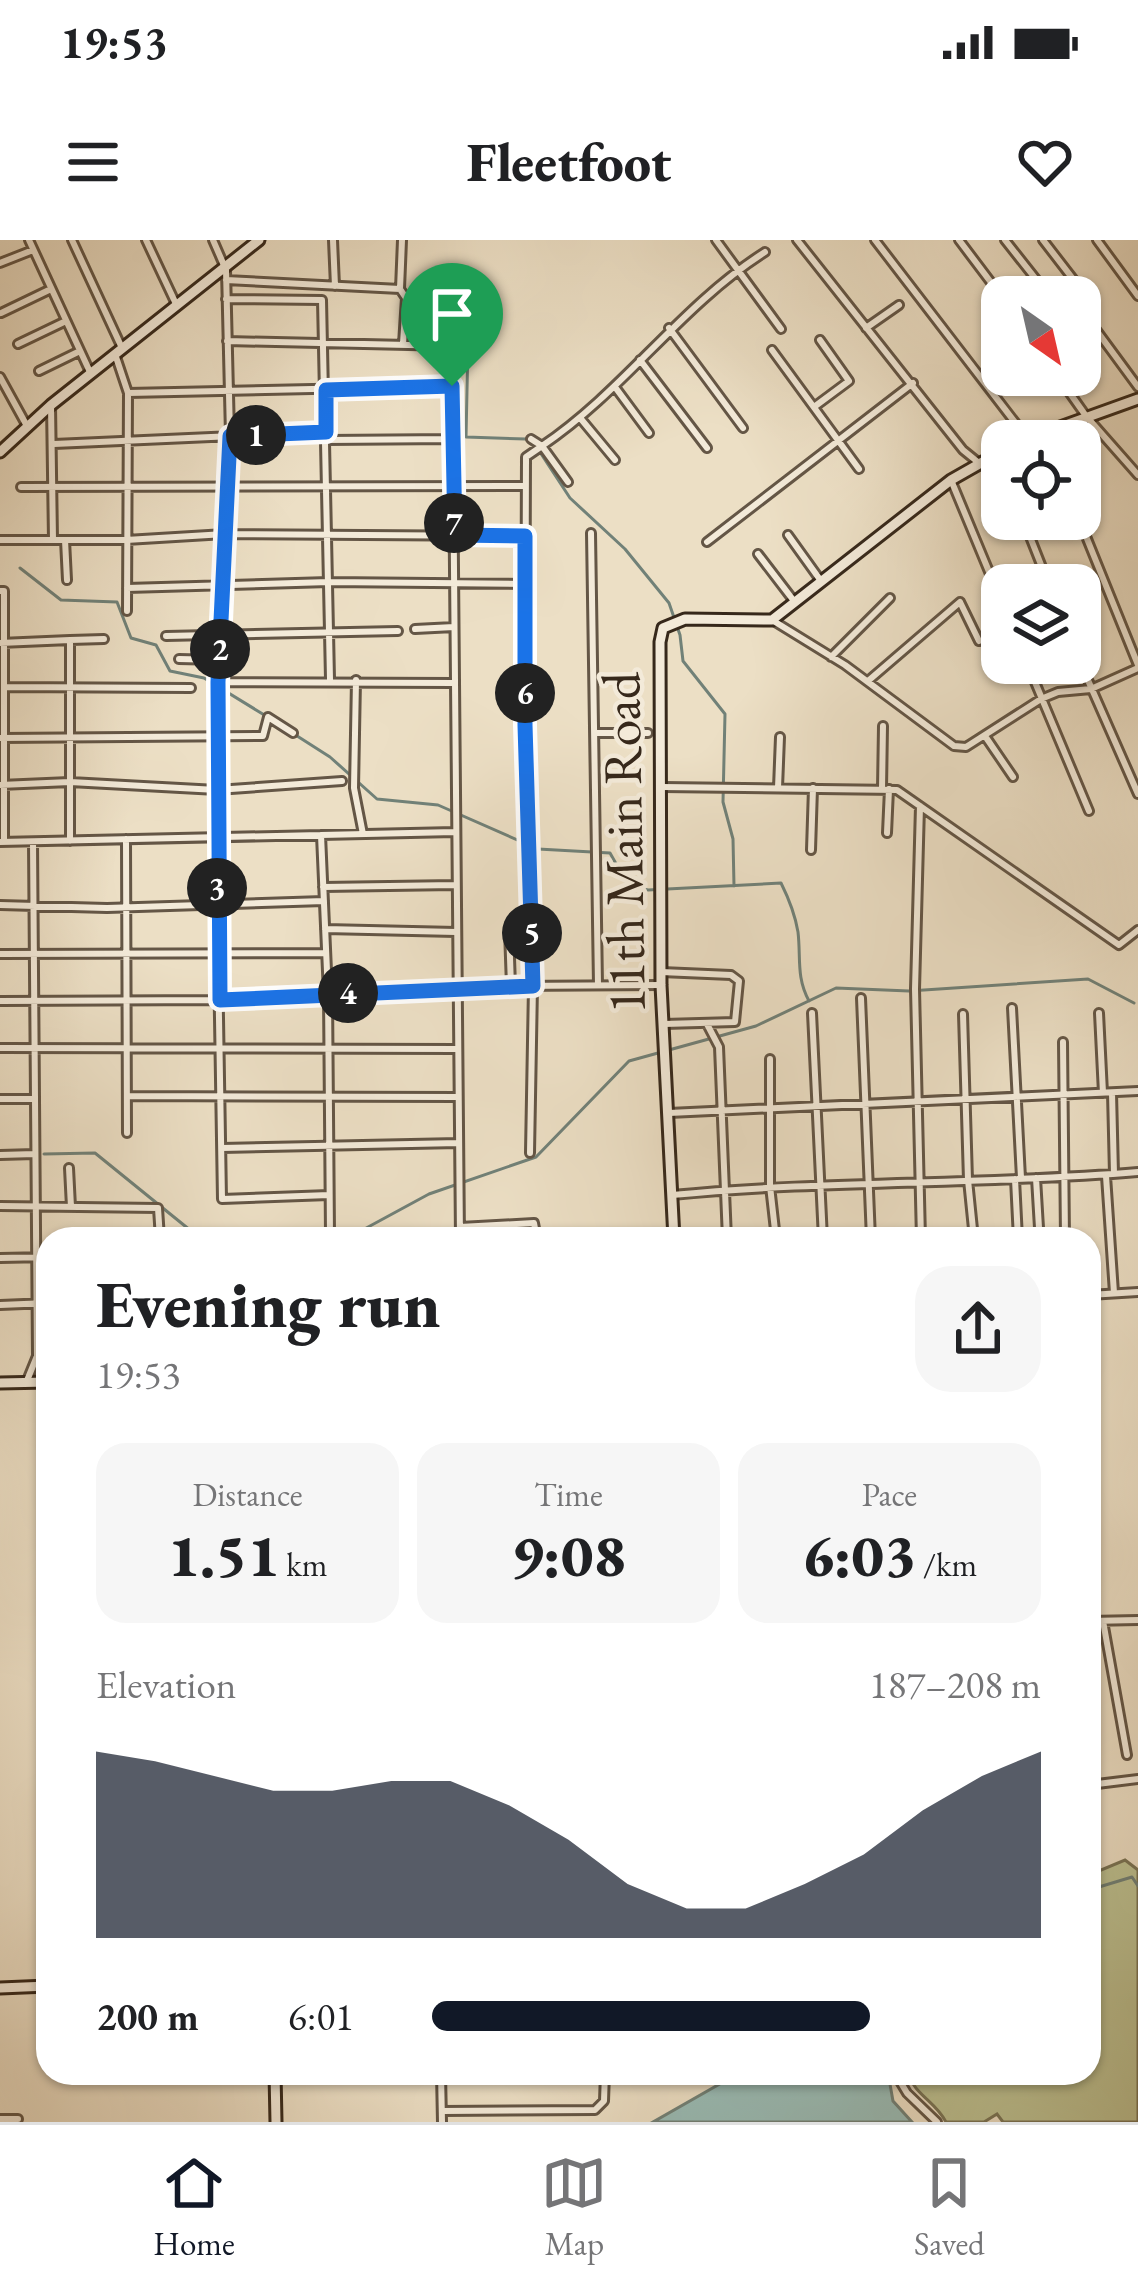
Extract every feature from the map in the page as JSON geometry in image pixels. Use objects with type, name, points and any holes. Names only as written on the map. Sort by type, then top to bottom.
[{"type":"street","points":[[29,240],[91,375]]},
{"type":"street","points":[[72,240],[118,351],[128,393],[127,611]]},
{"type":"street","points":[[146,240],[176,304]]},
{"type":"street","points":[[213,240],[226,275],[230,436],[216,838],[222,1199],[329,1195]]},
{"type":"street","points":[[333,240],[335,286]]},
{"type":"street","points":[[402,240],[403,344]]},
{"type":"street","points":[[716,240],[781,329]]},
{"type":"street","points":[[797,240],[963,450],[979,463],[772,620],[868,681],[954,746],[965,747],[1041,699],[1091,689],[1138,667],[1087,540]]},
{"type":"street","points":[[874,240],[1009,420]]},
{"type":"street","points":[[959,240],[986,276]]},
{"type":"street","points":[[1004,240],[1033,276]]},
{"type":"street","points":[[1043,240],[1071,276]]},
{"type":"street","points":[[1097,240],[1138,296]]},
{"type":"street","points":[[0,452],[176,304],[226,275],[252,243]]},
{"type":"street","points":[[0,263],[33,250]]},
{"type":"street","points":[[530,1153],[533,986],[526,457],[581,419],[669,328],[766,252]]},
{"type":"street","points":[[226,275],[400,289]]},
{"type":"street","points":[[1,313],[51,289]]},
{"type":"street","points":[[226,299],[322,300],[330,679]]},
{"type":"street","points":[[866,328],[899,305]]},
{"type":"street","points":[[18,344],[66,321]]},
{"type":"street","points":[[669,328],[743,428]]},
{"type":"street","points":[[1101,336],[1138,387]]},
{"type":"street","points":[[814,407],[850,382],[820,340]]},
{"type":"street","points":[[227,341],[452,346],[460,1227],[534,1223],[534,1227]]},
{"type":"street","points":[[772,350],[859,469]]},
{"type":"street","points":[[39,371],[80,351]]},
{"type":"street","points":[[640,361],[707,448]]},
{"type":"street","points":[[0,377],[28,429]]},
{"type":"street","points":[[706,542],[913,383]]},
{"type":"street","points":[[128,393],[452,386]]},
{"type":"street","points":[[615,387],[649,433]]},
{"type":"street","points":[[1072,396],[1138,475]]},
{"type":"street","points":[[1078,420],[1138,399]]},
{"type":"street","points":[[51,405],[53,540]]},
{"type":"street","points":[[581,419],[615,460]]},
{"type":"street","points":[[54,444],[230,436],[453,439]]},
{"type":"street","points":[[531,439],[542,446],[568,482]]},
{"type":"street","points":[[951,480],[986,564]]},
{"type":"street","points":[[21,487],[525,486]]},
{"type":"street","points":[[591,532],[598,985]]},
{"type":"street","points":[[0,540],[225,534],[525,536]]},
{"type":"street","points":[[788,535],[823,584]]},
{"type":"street","points":[[65,540],[67,580]]},
{"type":"street","points":[[758,554],[796,604]]},
{"type":"street","points":[[127,588],[328,582],[525,584]]},
{"type":"street","points":[[0,591],[4,591],[2,842],[455,832]]},
{"type":"street","points":[[831,657],[890,598]]},
{"type":"street","points":[[868,681],[960,602],[980,641]]},
{"type":"street","name":"11th Main Road","points":[[673,1227],[661,985],[660,642],[663,628],[675,621],[772,620]]},
{"type":"street","points":[[415,629],[454,627]]},
{"type":"street","points":[[166,636],[398,631]]},
{"type":"street","points":[[2,643],[104,639]]},
{"type":"street","points":[[70,640],[70,841]]},
{"type":"street","points":[[179,659],[219,660]]},
{"type":"street","points":[[356,680],[354,788],[363,834]]},
{"type":"street","points":[[218,682],[454,682]]},
{"type":"street","points":[[1035,684],[1090,811]]},
{"type":"street","points":[[1089,684],[1138,794]]},
{"type":"street","points":[[2,687],[191,688]]},
{"type":"street","points":[[2,738],[263,736],[268,717],[293,733]]},
{"type":"street","points":[[883,726],[887,833]]},
{"type":"street","points":[[595,733],[648,733]]},
{"type":"street","points":[[984,736],[1013,777]]},
{"type":"street","points":[[778,788],[780,737]]},
{"type":"street","points":[[2,785],[70,782],[217,790],[342,781]]},
{"type":"street","points":[[661,788],[897,790],[1120,945],[1138,930]]},
{"type":"street","points":[[811,850],[813,788]]},
{"type":"street","points":[[920,806],[915,988],[921,1227]]},
{"type":"street","points":[[321,835],[330,1227]]},
{"type":"street","points":[[126,839],[127,1133]]},
{"type":"street","points":[[0,1258],[36,1257],[33,842]]},
{"type":"street","points":[[323,887],[455,885]]},
{"type":"street","points":[[0,905],[127,908],[324,901]]},
{"type":"street","points":[[325,929],[456,932]]},
{"type":"street","points":[[509,930],[511,986]]},
{"type":"street","points":[[0,954],[326,953]]},
{"type":"street","points":[[661,972],[736,977],[736,1022],[663,1024]]},
{"type":"street","points":[[0,1000],[220,1000],[511,986],[661,985]]},
{"type":"street","points":[[861,998],[871,1227]]},
{"type":"street","points":[[1012,1008],[1018,1227]]},
{"type":"street","points":[[812,1013],[823,1227]]},
{"type":"street","points":[[1099,1013],[1108,1092],[1114,1293]]},
{"type":"street","points":[[963,1014],[973,1227]]},
{"type":"street","points":[[707,1024],[719,1047],[726,1227]]},
{"type":"street","points":[[1063,1042],[1066,1227]]},
{"type":"street","points":[[0,1048],[458,1049]]},
{"type":"street","points":[[770,1059],[775,1227]]},
{"type":"street","points":[[670,1113],[1138,1091]]},
{"type":"street","points":[[127,1096],[458,1097]]},
{"type":"street","points":[[0,1099],[34,1099]]},
{"type":"street","points":[[222,1148],[458,1143]]},
{"type":"street","points":[[0,1155],[35,1154]]},
{"type":"street","points":[[69,1168],[71,1207]]},
{"type":"street","points":[[672,1195],[770,1186],[1065,1179],[1138,1172]]},
{"type":"street","points":[[1036,1178],[1039,1227]]},
{"type":"street","points":[[0,1206],[158,1208],[159,1227]]},
{"type":"street","points":[[1101,1294],[1138,1292]]},
{"type":"street","points":[[0,1305],[36,1303]]},
{"type":"street","points":[[26,1383],[36,1358]]},
{"type":"street","points":[[0,1383],[36,1383]]},
{"type":"street","points":[[1127,1755],[1103,1621],[1138,1620]]},
{"type":"street","points":[[1101,1784],[1138,1779]]},
{"type":"street","points":[[0,1988],[36,1986]]},
{"type":"street","points":[[275,2085],[276,2122]]},
{"type":"street","points":[[441,2085],[442,2122]]},
{"type":"street","points":[[442,2110],[596,2110],[604,2102],[604,2085]]},
{"type":"street","points":[[903,2085],[937,2122]]},
{"type":"street","points":[[0,2119],[18,2119]]},
{"type":"green space","points":[[1125,1860],[1138,1870],[1138,2122],[1003,2122],[997,2114],[984,2122],[946,2122],[914,2085],[1101,2085],[1101,1870]]},
{"type":"water","points":[[718,2085],[890,2085],[893,2101],[912,2122],[653,2122]]},
{"type":"waterway","points":[[468,343],[466,437],[526,439]]},
{"type":"waterway","points":[[534,443],[570,498],[625,549],[669,603],[683,661],[725,714],[723,802],[733,839],[734,886]]},
{"type":"waterway","points":[[20,568],[61,600],[117,602],[131,638],[156,645],[170,671],[204,678],[266,716]]},
{"type":"waterway","points":[[294,734],[330,757],[377,799],[438,805],[538,849],[610,853],[628,885],[648,890],[781,883],[797,925],[801,975],[809,1001]]},
{"type":"waterway","points":[[368,1227],[429,1194],[536,1157],[629,1061],[756,1026],[836,988],[909,991],[1088,979],[1134,1003]]},
{"type":"waterway","points":[[44,1154],[95,1153],[186,1227]]},
{"type":"waterway","points":[[1101,1886],[1132,1877],[1138,1886]]},
{"type":"route","points":[[452,386],[455,535],[525,536],[533,986],[220,1000],[218,682],[230,436],[326,432],[326,390],[452,386]]}]
